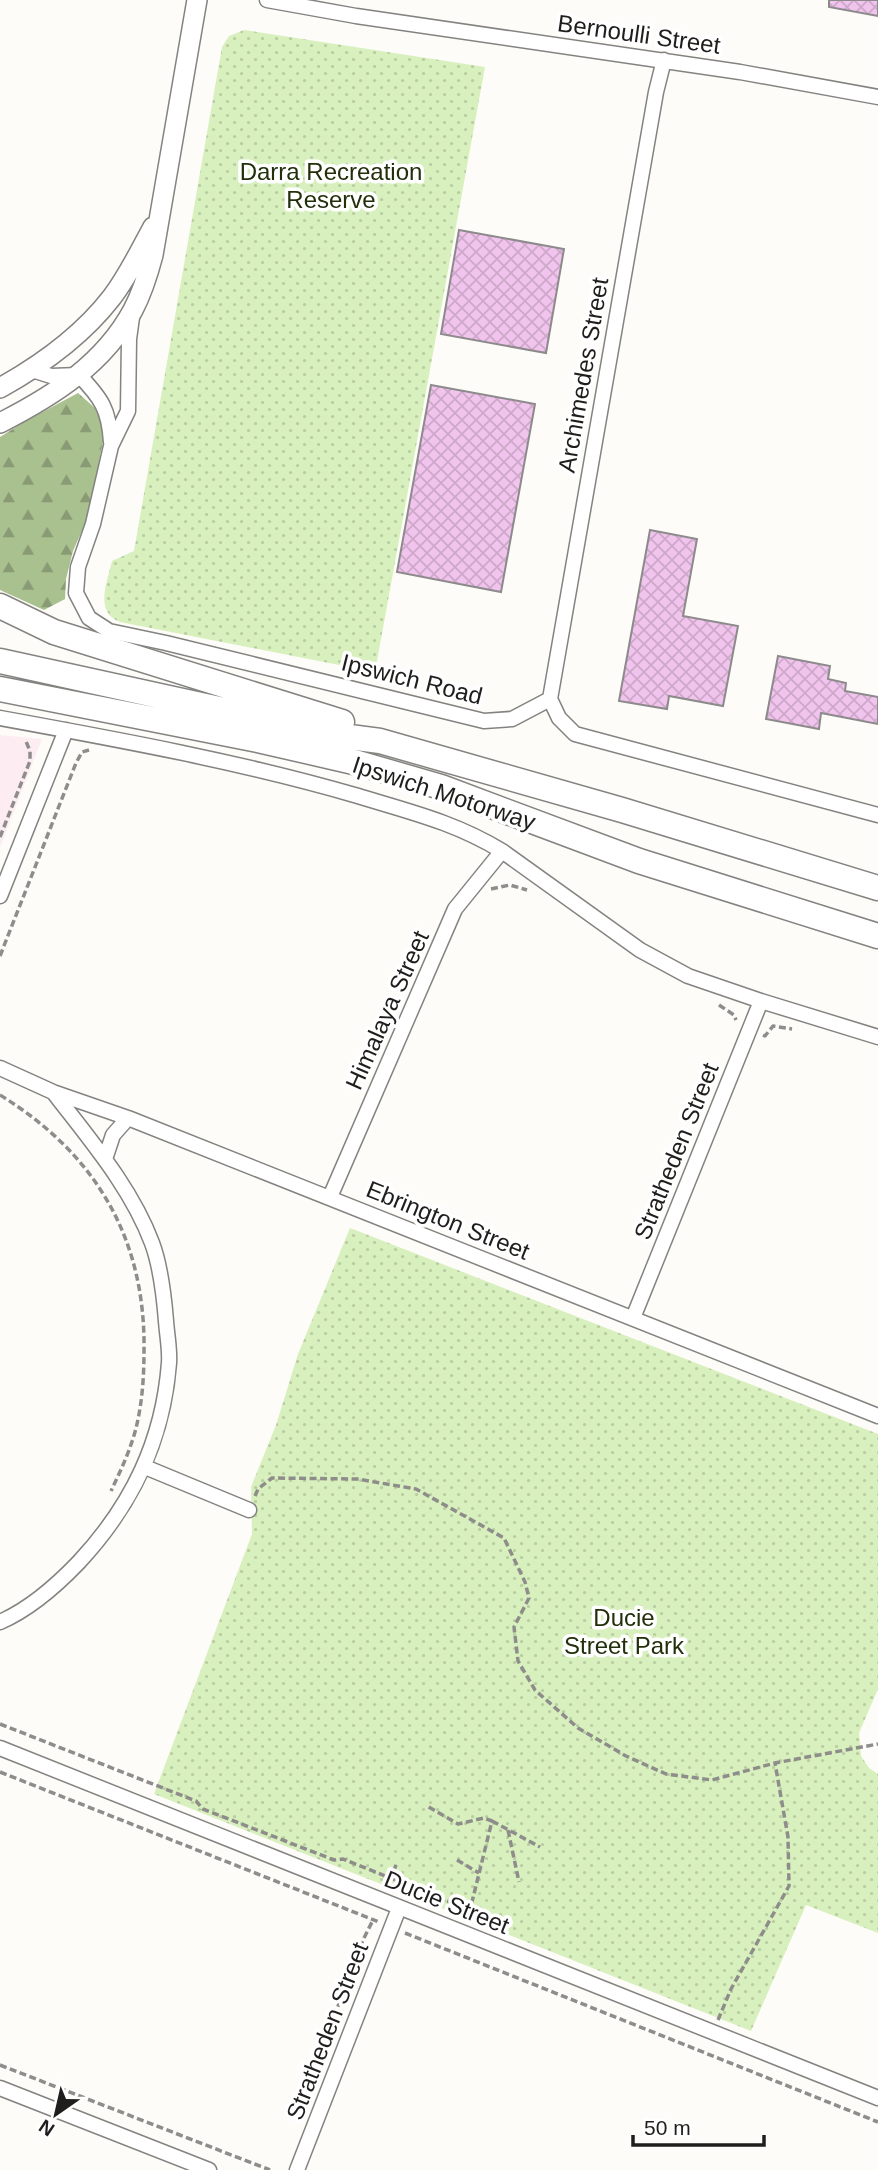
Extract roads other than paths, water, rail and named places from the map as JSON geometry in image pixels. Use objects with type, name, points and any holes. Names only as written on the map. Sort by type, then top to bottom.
[{"type":"highway","points":[[0,606],[54,632],[338,719],[380,741]]},
{"type":"highway","name":"Ipswich Motorway","points":[[0,661],[342,736],[380,741],[622,810],[878,888]]},
{"type":"highway","name":"Ipswich Motorway","points":[[0,689],[358,763],[441,787],[639,861],[878,936]]},
{"type":"main road","points":[[0,423],[38,403],[79,375],[117,336],[132,311],[144,285],[153,255],[197,0]]},
{"type":"main road","points":[[0,388],[32,370],[81,331],[113,295],[160,214]]},
{"type":"street","name":"Bernoulli Street","points":[[267,0],[356,16],[740,72],[878,97]]},
{"type":"street","name":"Archimedes Street","points":[[550,699],[656,92],[664,61]]},
{"type":"street","name":"Ipswich Road","points":[[132,311],[128,411],[111,446],[93,524],[78,566],[76,593],[89,618],[109,631],[484,721],[512,719],[550,699]]},
{"type":"street","points":[[32,370],[51,376],[79,375]]},
{"type":"street","name":"Ipswich Road","points":[[79,375],[99,396],[110,421],[111,446]]},
{"type":"street","points":[[550,699],[559,718],[575,734],[878,815]]},
{"type":"street","points":[[0,718],[290,776],[441,820],[502,851],[640,950],[688,976],[878,1037]]},
{"type":"street","points":[[0,896],[66,730]]},
{"type":"street","name":"Himalaya Street","points":[[330,1197],[455,909],[502,851]]},
{"type":"street","name":"Stratheden Street","points":[[633,1318],[761,1001]]},
{"type":"street","name":"Ebrington Street","points":[[0,1069],[52,1092],[128,1118],[330,1197],[878,1416]]},
{"type":"street","points":[[0,1622],[13,1617],[62,1580],[92,1548],[123,1508],[145,1466],[163,1408],[169,1361],[164,1297],[152,1244],[127,1192],[105,1159],[52,1092]]},
{"type":"street","points":[[105,1159],[113,1135],[128,1118]]},
{"type":"street","points":[[145,1466],[249,1510]]},
{"type":"street","name":"Ducie Street","points":[[0,1748],[878,2098]]},
{"type":"street","name":"Stratheden Street","points":[[297,2170],[399,1908]]},
{"type":"street","points":[[0,2088],[209,2170]]},
{"type":"park label","name":"Darra Recreation Reserve","points":[[331,185]]},
{"type":"park label","name":"Ducie Street Park","points":[[624,1631]]}]
